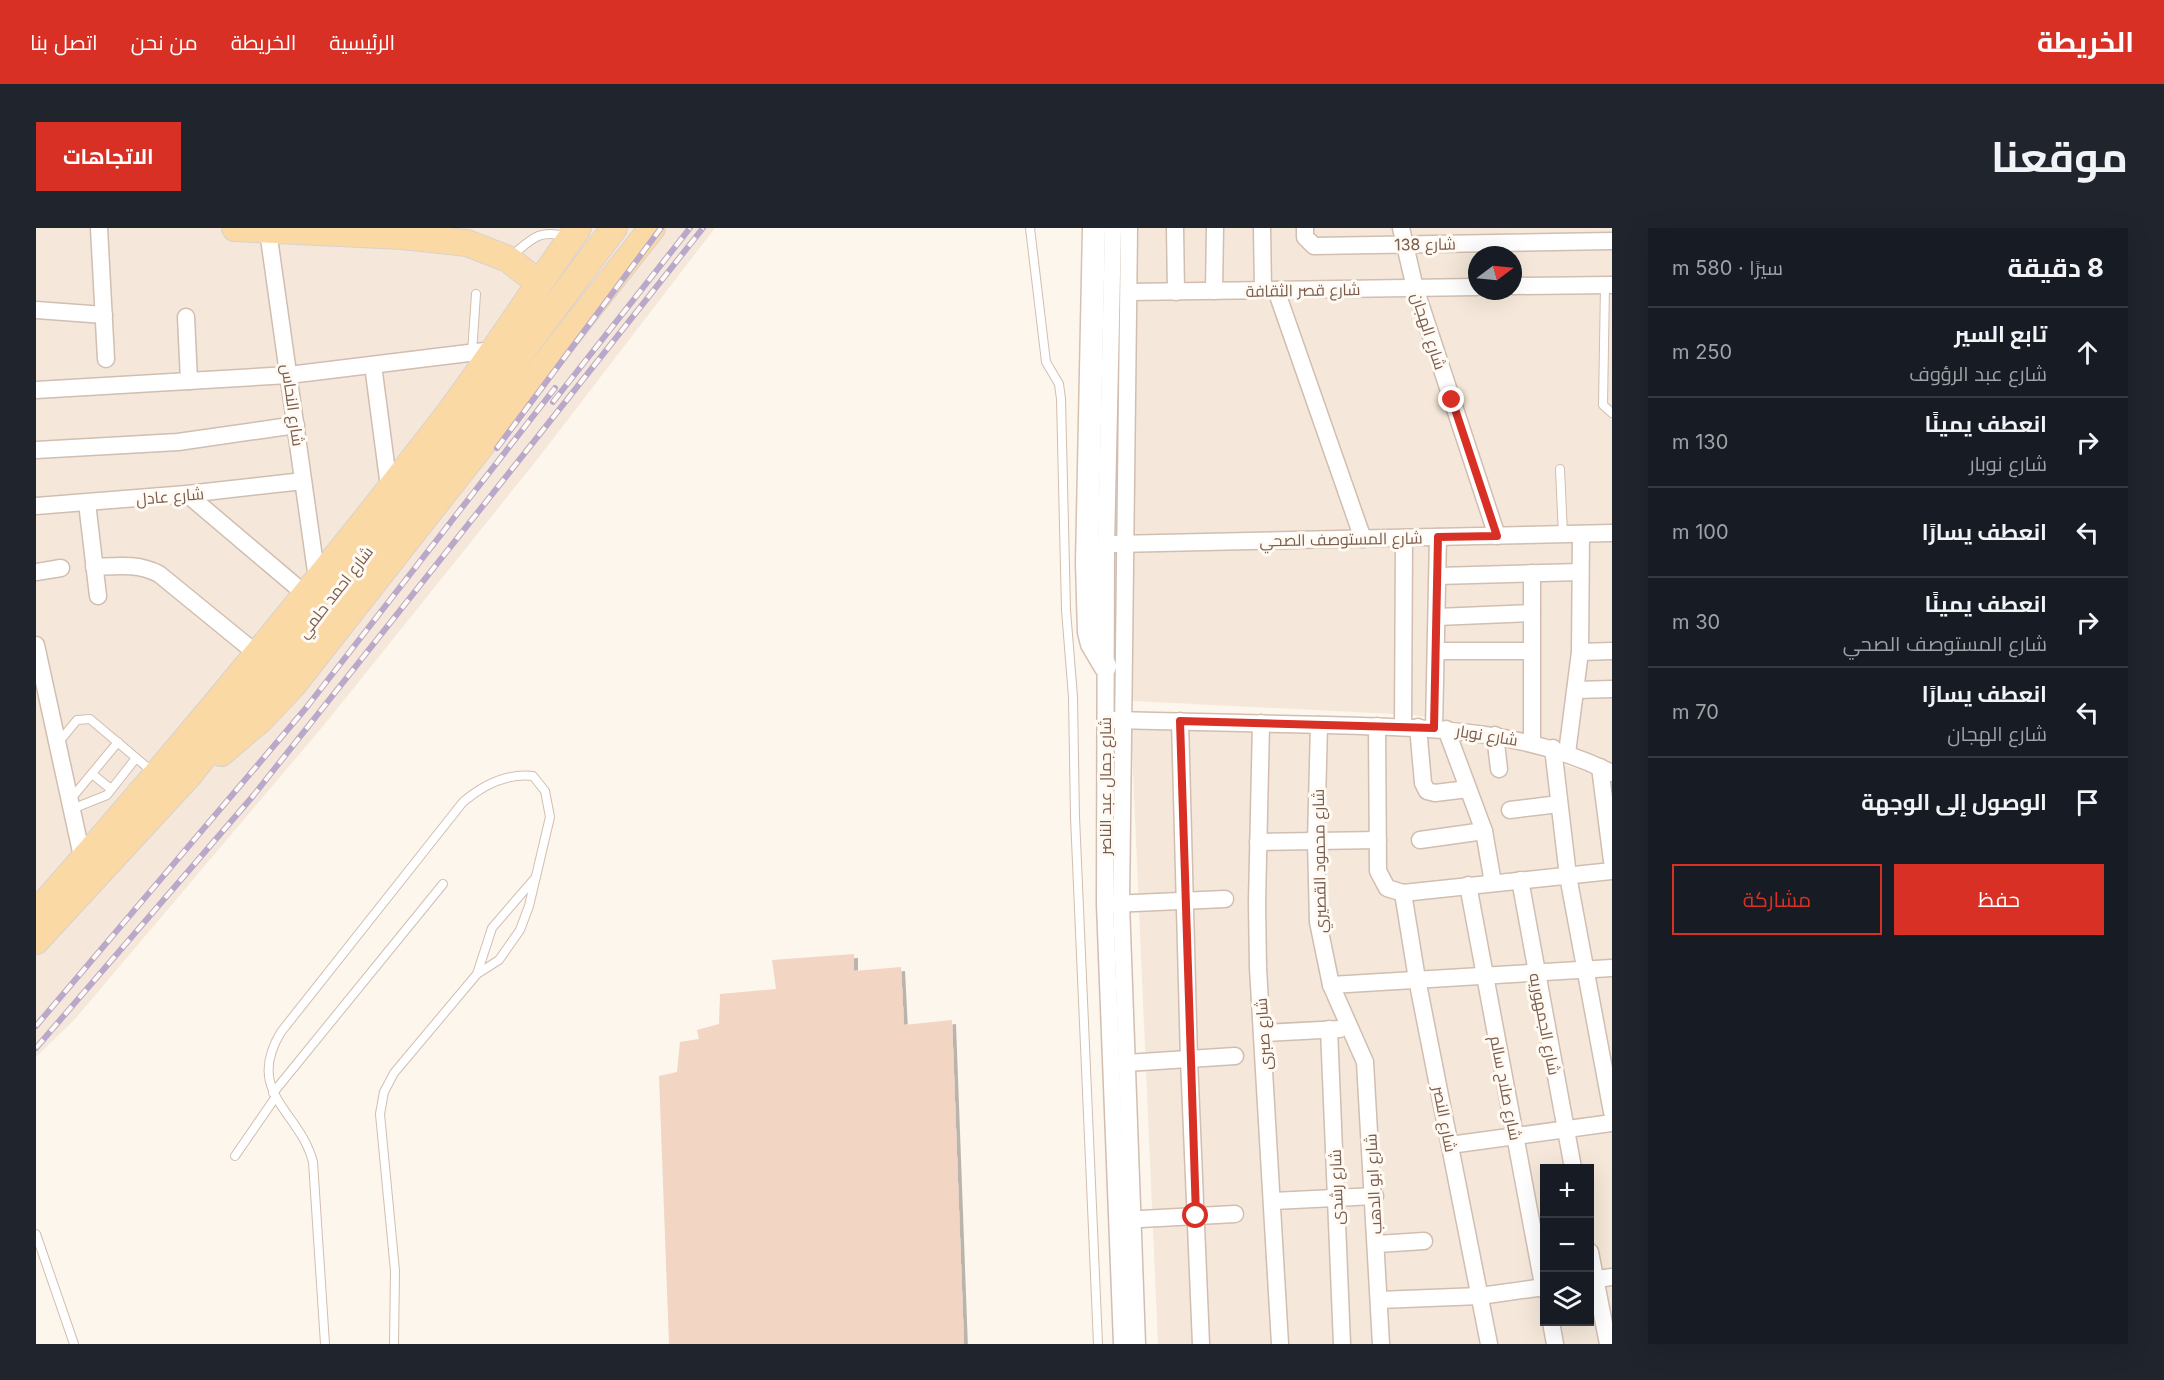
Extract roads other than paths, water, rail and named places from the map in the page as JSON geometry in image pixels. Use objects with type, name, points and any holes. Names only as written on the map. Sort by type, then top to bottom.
[{"type":"main road","points":[[236,228],[446,240],[485,249],[508,259],[539,283]]},
{"type":"main road","name":"شارع احمد حلمي","points":[[36,941],[189,775],[462,432],[614,228]]},
{"type":"main road","points":[[189,775],[227,749],[261,719],[293,685],[652,228]]},
{"type":"main road","points":[[1095,228],[1086,564],[1089,632],[1092,644],[1105,666]]},
{"type":"main road","name":"شارع احمد حلمي","points":[[36,913],[156,776],[311,587],[443,420],[483,351],[539,283],[574,233]]},
{"type":"street","points":[[99,228],[106,359]]},
{"type":"street","name":"شارع جمال عبد الناصر","points":[[1113,228],[1106,544],[1105,720],[1124,1220],[1137,1344]]},
{"type":"street","name":"شارع جمال عبد الناصر","points":[[1122,1344],[1126,1063],[1113,904],[1123,720],[1129,228]]},
{"type":"street","points":[[1176,228],[1176,292]]},
{"type":"street","points":[[1214,291],[1215,228]]},
{"type":"street","points":[[1262,228],[1269,290],[1363,539]]},
{"type":"street","name":"شارع النحاس","points":[[268,231],[303,481],[311,587]]},
{"type":"street","name":"شارع 138","points":[[1308,236],[1612,241]]},
{"type":"street","name":"شارع الهجان","points":[[1403,236],[1415,288],[1497,536]]},
{"type":"street","points":[[1522,286],[1608,285]]},
{"type":"street","name":"شارع قصر الثقافة","points":[[1129,292],[1468,287]]},
{"type":"street","points":[[36,309],[104,315]]},
{"type":"street","points":[[186,317],[189,381]]},
{"type":"street","points":[[36,390],[289,375],[483,351]]},
{"type":"street","points":[[373,365],[389,487]]},
{"type":"street","points":[[36,450],[178,442],[296,425]]},
{"type":"street","name":"شارع عادل","points":[[36,506],[187,494],[303,481]]},
{"type":"street","points":[[187,494],[311,587]]},
{"type":"street","points":[[87,503],[98,596]]},
{"type":"street","name":"شارع المستوصف الصحي","points":[[1106,544],[1612,533]]},
{"type":"street","points":[[1581,534],[1580,652],[1576,690],[1560,751],[1559,804],[1583,970],[1612,1112]]},
{"type":"street","points":[[1438,537],[1436,651],[1425,728],[1423,783],[1427,791],[1435,793],[1468,789]]},
{"type":"street","points":[[1404,538],[1425,728],[1468,789],[1484,831],[1493,883]]},
{"type":"street","points":[[94,567],[130,565],[147,567],[159,574],[256,654]]},
{"type":"street","points":[[36,572],[62,568]]},
{"type":"street","points":[[1438,576],[1580,572]]},
{"type":"street","points":[[1532,573],[1532,742]]},
{"type":"street","points":[[1437,617],[1532,613]]},
{"type":"street","points":[[36,645],[83,861]]},
{"type":"street","points":[[1436,651],[1531,651]]},
{"type":"street","points":[[1580,652],[1612,651]]},
{"type":"street","points":[[1576,690],[1612,689]]},
{"type":"street","name":"شارع نوبار","points":[[1105,720],[1425,728],[1495,735],[1532,742],[1606,770]]},
{"type":"street","points":[[1180,721],[1189,1059],[1202,1344]]},
{"type":"street","name":"شارع صبرى","points":[[1261,723],[1257,903],[1280,1344]]},
{"type":"street","name":"شارع محمود القصيري","points":[[1319,725],[1316,841],[1318,922],[1331,985],[1350,1028]]},
{"type":"street","points":[[1377,726],[1378,840],[1381,881],[1387,888],[1403,893],[1612,871]]},
{"type":"street","points":[[1495,735],[1499,769]]},
{"type":"street","points":[[1606,770],[1612,861]]},
{"type":"street","points":[[1510,810],[1559,804]]},
{"type":"street","points":[[1420,840],[1484,831]]},
{"type":"street","points":[[1258,842],[1378,840]]},
{"type":"street","name":"شارع الجمهوريه","points":[[1520,880],[1535,972],[1572,1164]]},
{"type":"street","name":"شارع صلاح سالم","points":[[1468,885],[1541,1272]]},
{"type":"street","name":"شارع النصر","points":[[1403,893],[1417,979],[1489,1344]]},
{"type":"street","points":[[1113,904],[1226,899]]},
{"type":"street","points":[[1331,985],[1612,968]]},
{"type":"street","points":[[1263,1033],[1350,1028]]},
{"type":"street","name":"شارع ابو الدهب","points":[[1350,1028],[1365,1062],[1375,1196],[1381,1344]]},
{"type":"street","name":"شارع رشدى","points":[[1329,1029],[1342,1344]]},
{"type":"street","points":[[1126,1063],[1235,1056]]},
{"type":"street","points":[[1450,1145],[1612,1123]]},
{"type":"street","points":[[1273,1201],[1375,1196]]},
{"type":"street","points":[[1124,1220],[1235,1214]]},
{"type":"street","points":[[1377,1244],[1424,1241]]},
{"type":"street","points":[[1594,1280],[1612,1277]]},
{"type":"street","points":[[1379,1300],[1480,1296],[1540,1288]]},
{"type":"street","points":[[1594,1288],[1608,1344]]},
{"type":"street","points":[[1552,1326],[1555,1344]]},
{"type":"lane","points":[[1030,228],[1046,362],[1059,384],[1061,399],[1066,610],[1073,697],[1074,817],[1098,1344]]},
{"type":"lane","points":[[508,259],[541,233],[553,231],[574,233]]},
{"type":"lane","points":[[1608,285],[1602,387],[1603,405],[1612,413]]},
{"type":"lane","points":[[476,294],[483,351]]},
{"type":"lane","points":[[1560,469],[1563,535]]},
{"type":"lane","points":[[57,744],[77,720],[86,717],[156,776]]},
{"type":"lane","points":[[71,805],[118,742]]},
{"type":"lane","points":[[71,805],[103,797],[136,758]]},
{"type":"lane","points":[[92,774],[111,789]]},
{"type":"lane","points":[[325,1344],[313,1162],[303,1135],[274,1095],[269,1075],[270,1057],[281,1032],[454,812],[472,794],[495,782],[523,775],[533,777],[542,786],[548,800],[550,817],[520,930],[499,960],[477,974],[394,1073],[381,1103],[395,1270],[394,1344]]},
{"type":"lane","points":[[477,974],[492,928],[536,876]]},
{"type":"lane","points":[[236,1156],[274,1095],[443,884]]},
{"type":"lane","points":[[36,1234],[74,1344]]},
{"type":"railway","points":[[497,448],[661,228]]},
{"type":"railway","points":[[553,402],[690,228]]},
{"type":"railway","points":[[36,1048],[253,796],[703,228]]},
{"type":"railway","points":[[36,1026],[306,708],[555,388]]}]
